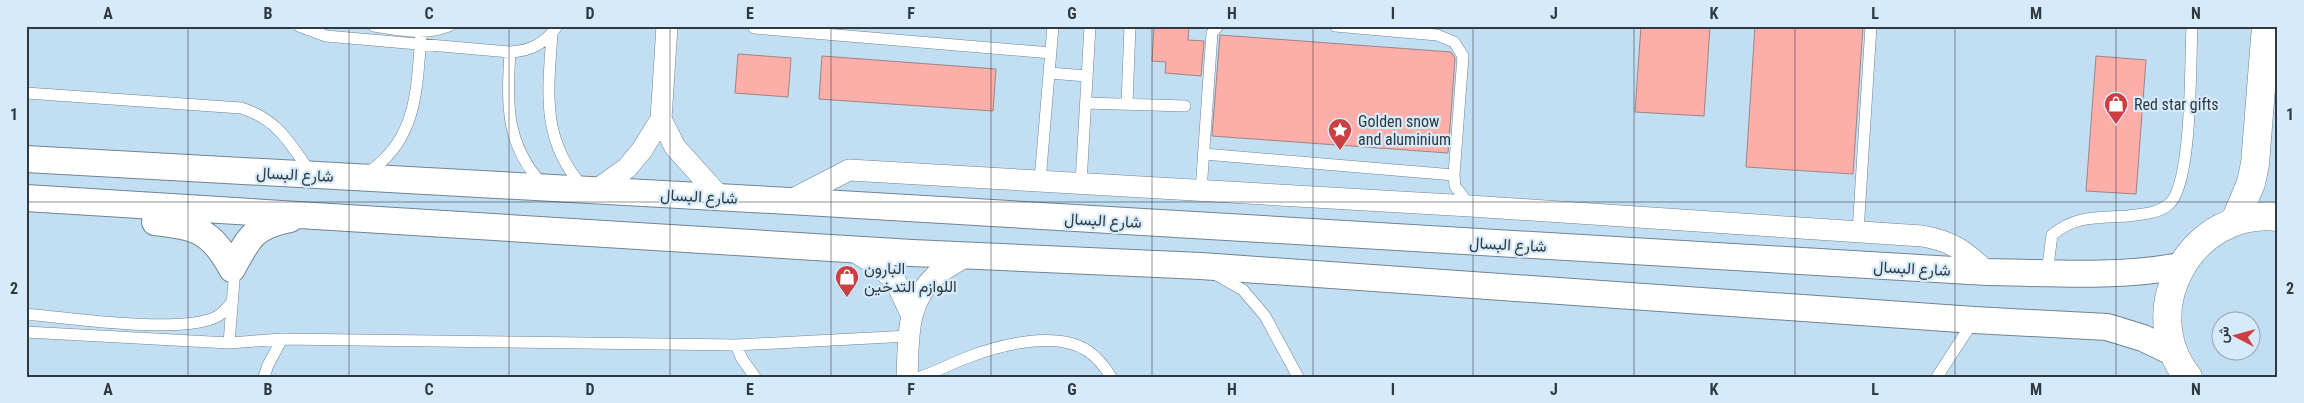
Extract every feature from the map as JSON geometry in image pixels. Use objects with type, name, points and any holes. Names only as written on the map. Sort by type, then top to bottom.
[{"type":"main road","points":[[2235,220],[2250,184],[2255,164],[2266,26]]},
{"type":"main road","points":[[2188,377],[2174,353],[2167,324],[2169,294],[2180,266],[2195,246],[2214,231],[2235,220],[2264,215],[2278,217]]},
{"type":"street","points":[[590,190],[627,168],[642,150],[661,119],[667,26]]},
{"type":"street","points":[[661,119],[675,147],[721,198]]},
{"type":"street","name":"شارع البسال","points":[[26,159],[789,201],[1987,272],[2147,272],[2180,266]]},
{"type":"street","points":[[789,201],[849,170],[1470,206],[1940,239],[1956,246],[1987,272]]},
{"type":"street","points":[[26,198],[850,249],[1201,266],[1974,320],[2107,327],[2143,338],[2174,353]]},
{"type":"street","points":[[93,202],[130,219],[190,226],[207,236],[223,252],[232,269]]},
{"type":"street","points":[[232,269],[243,248],[256,232],[269,223],[310,216]]},
{"type":"street","points":[[850,249],[880,268],[896,282],[911,314]]},
{"type":"street","points":[[907,377],[911,314],[925,288],[936,275],[968,255]]},
{"type":"lane","points":[[299,26],[326,36],[510,52],[533,48],[554,30]]},
{"type":"lane","points":[[374,26],[437,31],[449,26]]},
{"type":"lane","points":[[1040,181],[1053,26]]},
{"type":"lane","points":[[1081,184],[1090,26]]},
{"type":"lane","points":[[1127,104],[1130,26]]},
{"type":"lane","points":[[1201,191],[1212,33],[1218,26]]},
{"type":"lane","points":[[1335,26],[1436,35],[1454,42],[1463,56],[1454,175],[1455,186],[1470,206]]},
{"type":"lane","points":[[1858,232],[1871,26]]},
{"type":"lane","points":[[2047,273],[2052,234],[2064,225],[2076,219],[2149,214],[2169,204],[2178,191],[2185,165],[2192,26]]},
{"type":"lane","points":[[754,28],[1051,53]]},
{"type":"lane","points":[[361,177],[389,155],[408,125],[417,86],[421,29]]},
{"type":"lane","points":[[554,30],[548,94],[552,130],[564,162],[590,190]]},
{"type":"lane","points":[[510,52],[508,101],[511,127],[524,160],[545,187]]},
{"type":"lane","points":[[1050,73],[1087,76]]},
{"type":"lane","points":[[26,92],[227,106],[254,112],[277,127],[312,175]]},
{"type":"lane","points":[[1086,103],[1185,106]]},
{"type":"lane","points":[[1204,154],[1454,175]]},
{"type":"lane","points":[[1201,266],[1243,290],[1265,316],[1298,377]]},
{"type":"lane","points":[[230,343],[232,269]]},
{"type":"lane","points":[[26,314],[163,325],[194,324],[219,316],[232,302]]},
{"type":"lane","points":[[1937,377],[1974,320]]},
{"type":"lane","points":[[26,332],[230,343],[282,339],[736,344],[909,336]]},
{"type":"lane","points":[[264,377],[268,365],[282,339]]},
{"type":"lane","points":[[920,377],[966,358],[1000,347],[1039,340],[1064,343],[1087,350],[1101,362],[1111,377]]},
{"type":"lane","points":[[736,344],[742,359],[755,377]]},
{"type":"shaded area","points":[[26,26],[2278,26],[2278,377],[26,377]]},
{"type":"building","points":[[1154,26],[1189,26],[1188,40],[1204,41],[1201,76],[1165,73],[1166,62],[1152,61]]},
{"type":"building","points":[[1641,26],[1710,26],[1704,116],[1635,112]]},
{"type":"building","points":[[1755,26],[1863,26],[1853,174],[1746,167]]},
{"type":"building","points":[[1220,35],[1451,52],[1455,58],[1448,153],[1212,136]]},
{"type":"building","points":[[738,54],[791,58],[788,97],[735,93]]},
{"type":"building","points":[[822,56],[996,69],[993,111],[819,99]]},
{"type":"building","name":"Red star gifts","points":[[2096,56],[2146,60],[2136,194],[2086,191]]},
{"type":"place","name":"Red star gifts","points":[[2116,125]]},
{"type":"place","name":"Golden snow and aluminium","points":[[1340,151]]},
{"type":"place","name":"البارون اللوازم التدخين","points":[[847,298]]}]
